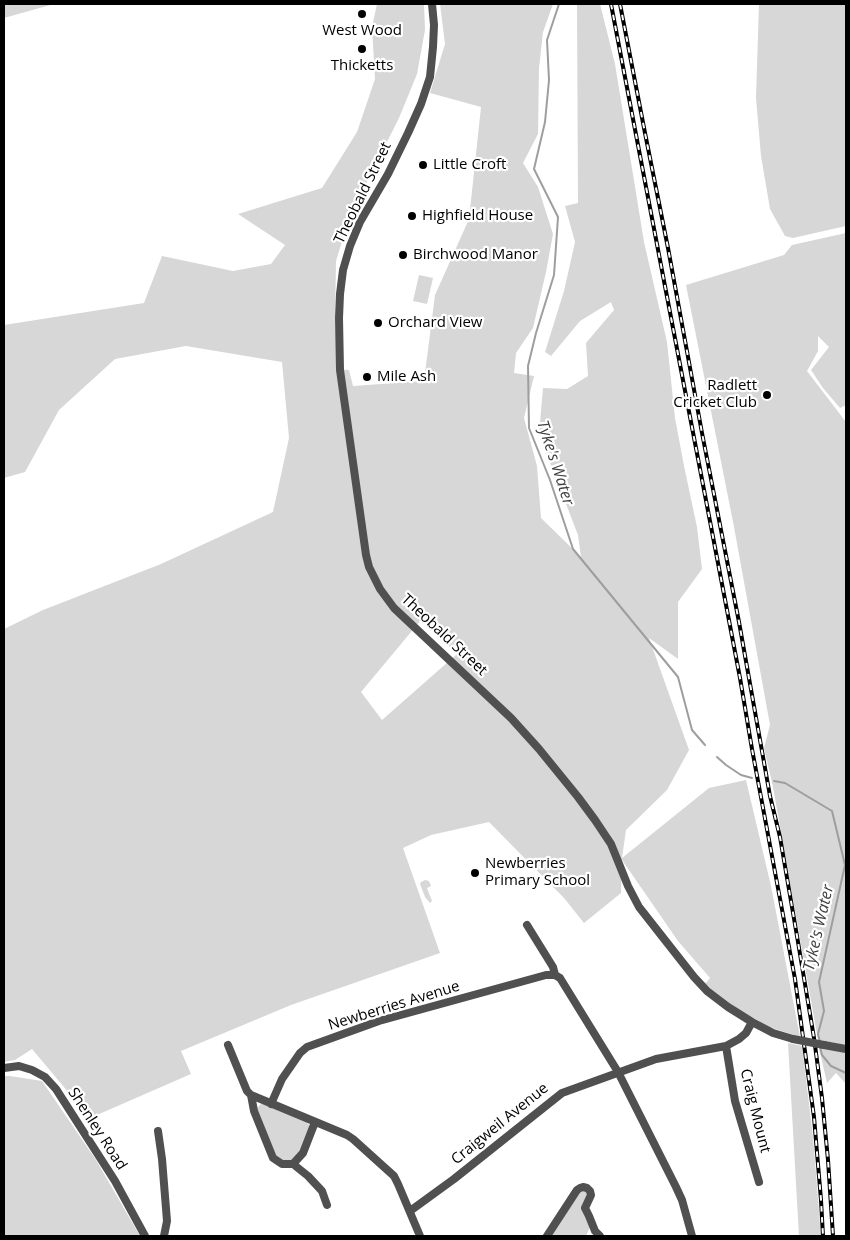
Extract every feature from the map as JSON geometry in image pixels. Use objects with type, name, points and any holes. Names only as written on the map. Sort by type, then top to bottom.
[{"type":"street","name":"Theobald Street","points":[[432,4],[434,32],[430,78],[408,133],[388,174],[360,222],[343,270],[340,294],[340,370],[366,555],[375,580],[394,608],[511,718],[578,797],[611,844],[628,886],[640,907],[694,978],[707,991],[728,1008],[773,1032],[793,1039],[846,1049]]},
{"type":"street","points":[[527,925],[553,967],[555,975],[560,978],[618,1072],[682,1200],[692,1236]]},
{"type":"street","name":"Newberries Avenue","points":[[271,1104],[282,1079],[300,1053],[307,1048],[379,1021],[546,975],[555,975]]},
{"type":"street","name":"Craigweil Avenue","points":[[410,1211],[454,1180],[562,1092],[670,1055],[726,1046],[746,1033],[752,1022]]},
{"type":"street","points":[[228,1045],[247,1091],[251,1096],[254,1111],[273,1158],[282,1164],[293,1164],[308,1176],[322,1191],[327,1205]]},
{"type":"street","name":"Craig Mount","points":[[726,1046],[735,1101],[759,1182]]},
{"type":"street","name":"Shenley Road","points":[[4,1068],[19,1066],[32,1070],[45,1077],[56,1089],[115,1181],[145,1236]]},
{"type":"street","points":[[251,1096],[353,1138],[394,1176],[420,1236]]},
{"type":"street","points":[[293,1164],[302,1153],[315,1122]]},
{"type":"street","points":[[158,1131],[167,1221],[164,1236]]},
{"type":"street","points":[[547,1236],[580,1188],[587,1188],[590,1191],[591,1195],[585,1208],[595,1235]]},
{"type":"shaded area","points":[[4,4],[54,4],[4,18]]},
{"type":"shaded area","points":[[377,4],[424,4],[425,30],[417,74],[399,118],[350,216],[336,261],[335,320],[338,369],[349,370],[353,386],[424,381],[435,295],[469,219],[481,107],[430,93],[445,44],[440,4],[553,4],[543,32],[539,68],[538,134],[523,163],[538,187],[553,234],[533,328],[516,353],[514,373],[534,376],[524,418],[537,466],[541,518],[581,557],[578,535],[539,434],[543,388],[567,389],[588,376],[586,343],[614,310],[611,302],[580,321],[551,356],[545,352],[564,291],[575,242],[565,206],[578,203],[577,4],[600,4],[615,64],[644,242],[667,342],[675,418],[697,527],[702,569],[678,602],[678,659],[649,638],[689,750],[667,790],[626,830],[622,858],[709,788],[746,780],[771,886],[800,1037],[769,1027],[736,1008],[705,984],[710,978],[678,941],[622,860],[621,893],[584,923],[564,898],[489,822],[431,835],[403,848],[440,953],[291,1005],[181,1051],[191,1074],[90,1118],[32,1049],[15,1060],[4,1062],[4,629],[43,610],[161,564],[273,512],[289,438],[282,362],[186,346],[115,359],[59,410],[25,472],[4,478],[4,325],[144,303],[162,256],[233,271],[271,264],[285,245],[238,214],[322,188],[357,132],[375,79],[372,27]],"holes":[[[421,620],[457,654],[382,720],[361,692]]]},
{"type":"shaded area","points":[[759,4],[846,4],[846,226],[793,238],[785,236],[770,209],[761,156],[756,98]]},
{"type":"shaded area","points":[[846,233],[846,405],[840,408],[811,370],[829,347],[818,336],[818,351],[807,371],[846,422],[846,1045],[818,1040],[773,787],[764,748],[770,725],[734,527],[686,285],[784,255],[792,245]]},
{"type":"shaded area","points":[[419,275],[433,278],[427,304],[413,301]]},
{"type":"shaded area","points":[[425,880],[429,881],[431,886],[427,888],[432,901],[430,903],[425,897],[420,884]]},
{"type":"shaded area","points":[[788,1043],[802,1046],[813,1137],[821,1236],[799,1236]]},
{"type":"shaded area","points":[[819,1048],[846,1052],[846,1084],[836,1073],[827,1083]]},
{"type":"shaded area","points":[[4,1076],[42,1081],[96,1160],[140,1236],[4,1236]]},
{"type":"shaded area","points":[[261,1104],[307,1122],[309,1125],[310,1127],[297,1158],[288,1162],[275,1158],[257,1108]]},
{"type":"shaded area","points":[[580,1190],[588,1192],[590,1227],[586,1236],[549,1236]]},
{"type":"waterway","name":"Tyke's Water","points":[[559,4],[547,40],[549,80],[545,122],[534,169],[558,217],[554,275],[528,366],[529,428],[550,480],[573,549],[678,677],[692,730],[705,745]]},
{"type":"waterway","name":"Tyke's Water","points":[[717,757],[741,775],[752,778]]},
{"type":"waterway","name":"Tyke's Water","points":[[774,781],[785,783],[832,811],[845,865],[819,982],[824,1011],[818,1034],[820,1042]]},
{"type":"waterway","name":"Tyke's Water","points":[[820,1047],[822,1055],[831,1066],[846,1073]]},
{"type":"railway","points":[[611,4],[740,678],[795,979],[814,1117],[823,1236]]},
{"type":"railway","points":[[620,4],[739,622],[770,796],[780,837],[814,1038],[822,1098],[833,1236]]},
{"type":"place","name":"West Wood","points":[[362,14]]},
{"type":"place","name":"Thicketts","points":[[362,49]]},
{"type":"place","name":"Little Croft","points":[[423,165]]},
{"type":"place","name":"Highfield House","points":[[412,216]]},
{"type":"place","name":"Birchwood Manor","points":[[403,255]]},
{"type":"place","name":"Orchard View","points":[[378,323]]},
{"type":"place","name":"Mile Ash","points":[[367,377]]},
{"type":"place","name":"Radlett Cricket Club","points":[[767,395]]},
{"type":"place","name":"Newberries Primary School","points":[[475,873]]}]
